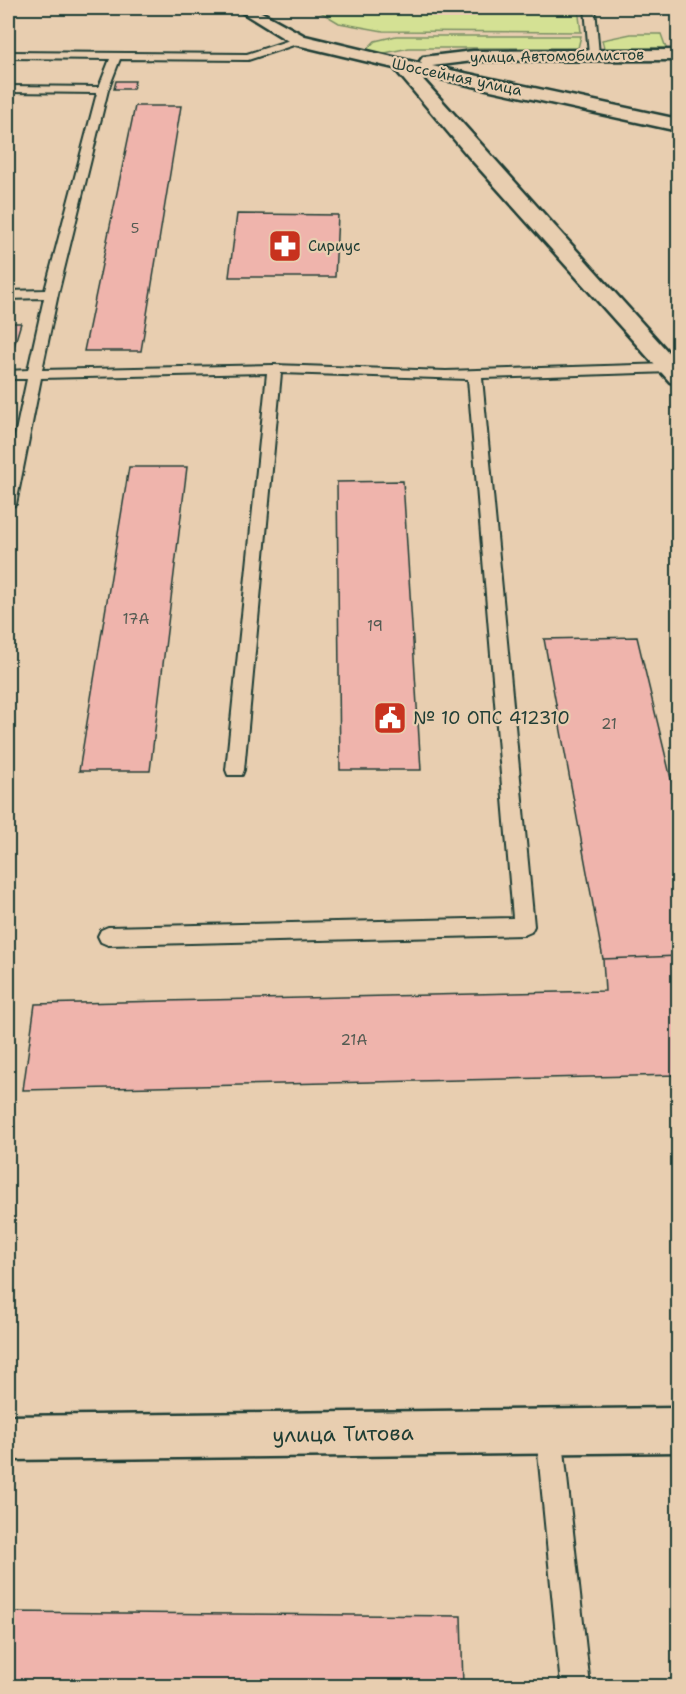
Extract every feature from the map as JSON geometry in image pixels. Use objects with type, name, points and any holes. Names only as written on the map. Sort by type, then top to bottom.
[{"type":"street","name":"Шоссейная улица","points":[[243,8],[299,40],[678,125]]},
{"type":"street","name":"улица Автомобилистов","points":[[400,64],[473,56],[678,55]]},
{"type":"street","points":[[400,64],[475,152],[676,370]]},
{"type":"street","name":"улица Титова","points":[[8,1438],[678,1430]]},
{"type":"lane","points":[[590,8],[594,55]]},
{"type":"lane","points":[[8,55],[248,57],[299,40]]},
{"type":"lane","points":[[8,504],[51,294],[103,90],[116,56]]},
{"type":"lane","points":[[8,89],[103,90]]},
{"type":"lane","points":[[8,295],[51,294]]},
{"type":"lane","points":[[8,375],[274,369],[475,374],[676,370]]},
{"type":"lane","points":[[235,770],[274,369]]},
{"type":"lane","points":[[108,936],[524,926],[475,374]]},
{"type":"lane","points":[[549,1432],[576,1686]]},
{"type":"green space","points":[[314,8],[578,8],[581,32],[383,31],[339,23]]},
{"type":"green space","points":[[631,34],[661,34],[666,48],[604,48],[602,40]]},
{"type":"green space","points":[[396,36],[581,36],[578,48],[409,48],[380,54],[366,50],[375,41]]},
{"type":"building","points":[[116,81],[135,81],[133,89],[114,89]]},
{"type":"building","points":[[135,106],[181,106],[141,351],[84,351]]},
{"type":"building","points":[[8,110],[16,110],[9,131],[8,131]]},
{"type":"building","name":"Сириус","points":[[237,214],[338,215],[335,277],[229,277]]},
{"type":"building","points":[[8,323],[21,323],[12,353],[8,353]]},
{"type":"building","points":[[129,467],[187,467],[150,771],[79,771]]},
{"type":"building","points":[[403,481],[421,770],[340,770],[337,482]]},
{"type":"building","points":[[637,637],[678,808],[678,956],[603,959],[544,639]]},
{"type":"building","points":[[678,956],[678,1075],[23,1090],[35,1004],[605,991],[603,959]]},
{"type":"building","points":[[8,1612],[461,1616],[463,1686],[8,1686]]},
{"type":"place","name":"Сириус","points":[[285,246]]},
{"type":"place","name":"№ 10 ОПС 412310","points":[[390,718]]}]
